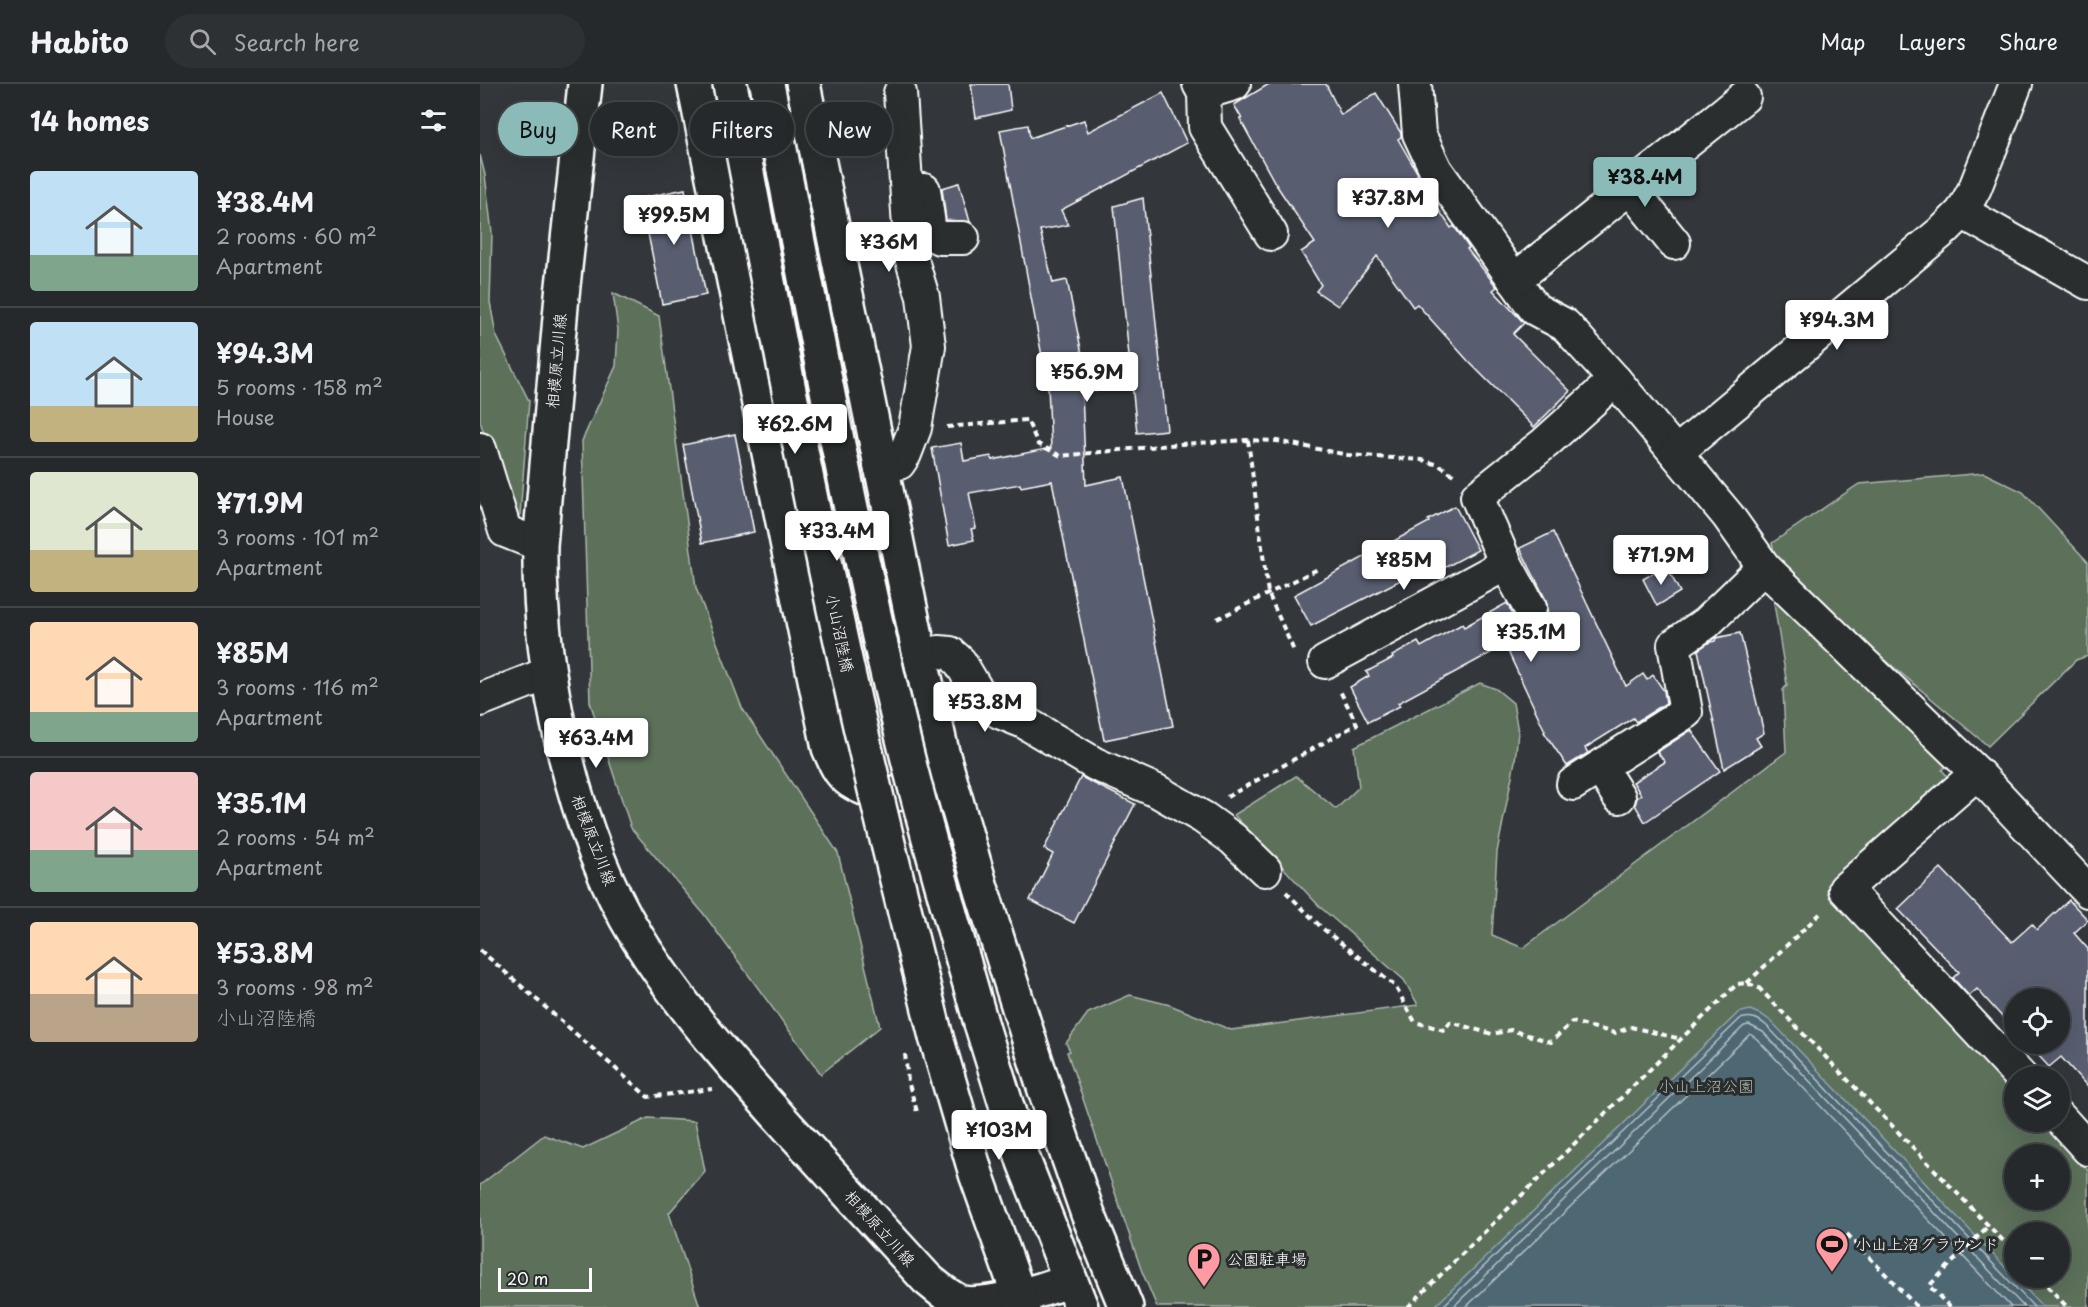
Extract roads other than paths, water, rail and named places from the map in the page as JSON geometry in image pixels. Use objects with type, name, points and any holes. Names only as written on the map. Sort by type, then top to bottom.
[{"type":"main road","name":"相模原立川線","points":[[585,84],[562,296],[540,545],[540,583],[549,672],[566,751],[583,814],[598,855],[636,935],[671,987],[748,1084],[927,1279],[945,1294],[970,1305],[1021,1303],[1076,1294]]},
{"type":"main road","points":[[693,84],[829,748],[840,772],[855,785],[882,795],[903,794],[926,783],[937,769],[942,752]]},
{"type":"main road","name":"小山沼陸橋","points":[[730,84],[783,362],[867,756],[936,1037],[976,1174],[1021,1303]]},
{"type":"main road","points":[[767,84],[884,657],[920,802],[981,1023],[1024,1162],[1076,1294]]},
{"type":"main road","points":[[803,84],[880,466],[942,752],[982,891],[1045,1090],[1088,1214],[1126,1307]]},
{"type":"main road","points":[[725,244],[831,222]]},
{"type":"street","points":[[1234,84],[1202,88],[1205,127],[1271,234]]},
{"type":"street","points":[[1415,84],[1419,134],[1436,170],[1535,309],[1564,325],[1615,380],[1728,516],[1764,567],[1977,773],[2088,891]]},
{"type":"street","points":[[1677,453],[1945,229],[1962,212],[1975,188],[2016,84]]},
{"type":"street","points":[[901,88],[916,113],[923,148],[924,190],[930,232],[939,238],[963,238]]},
{"type":"street","points":[[880,466],[899,463],[905,453],[920,407],[929,346],[923,297],[911,257],[901,88]]},
{"type":"street","points":[[1514,280],[1744,97]]},
{"type":"street","points":[[1630,188],[1674,243]]},
{"type":"street","points":[[1962,212],[2088,283]]},
{"type":"street","points":[[1530,608],[1506,564],[1477,497],[1545,443],[1615,380]]},
{"type":"street","points":[[480,449],[505,531],[540,545]]},
{"type":"street","points":[[1311,660],[1506,564]]},
{"type":"street","points":[[1573,784],[1686,712],[1674,645],[1707,623],[1764,567]]},
{"type":"street","points":[[920,656],[939,652],[950,653],[960,662],[976,689],[999,712],[1024,722],[1095,764],[1157,791],[1204,818],[1233,839],[1265,870]]},
{"type":"street","points":[[480,700],[549,672]]},
{"type":"street","points":[[1600,767],[1619,797]]},
{"type":"street","points":[[1977,773],[1845,889],[2011,1066]]},
{"type":"street","points":[[2070,1129],[2088,1149]]},
{"type":"water","points":[[1750,1010],[1772,1022],[2004,1266],[2004,1288],[2025,1288],[2043,1307],[1434,1307],[1738,1013]]},
{"type":"place","name":"小山上沼グラウンド","points":[[1832,1273]]},
{"type":"place","name":"公園駐車場","points":[[1204,1288]]},
{"type":"park label","name":"小山上沼公園","points":[[1706,1086]]}]
